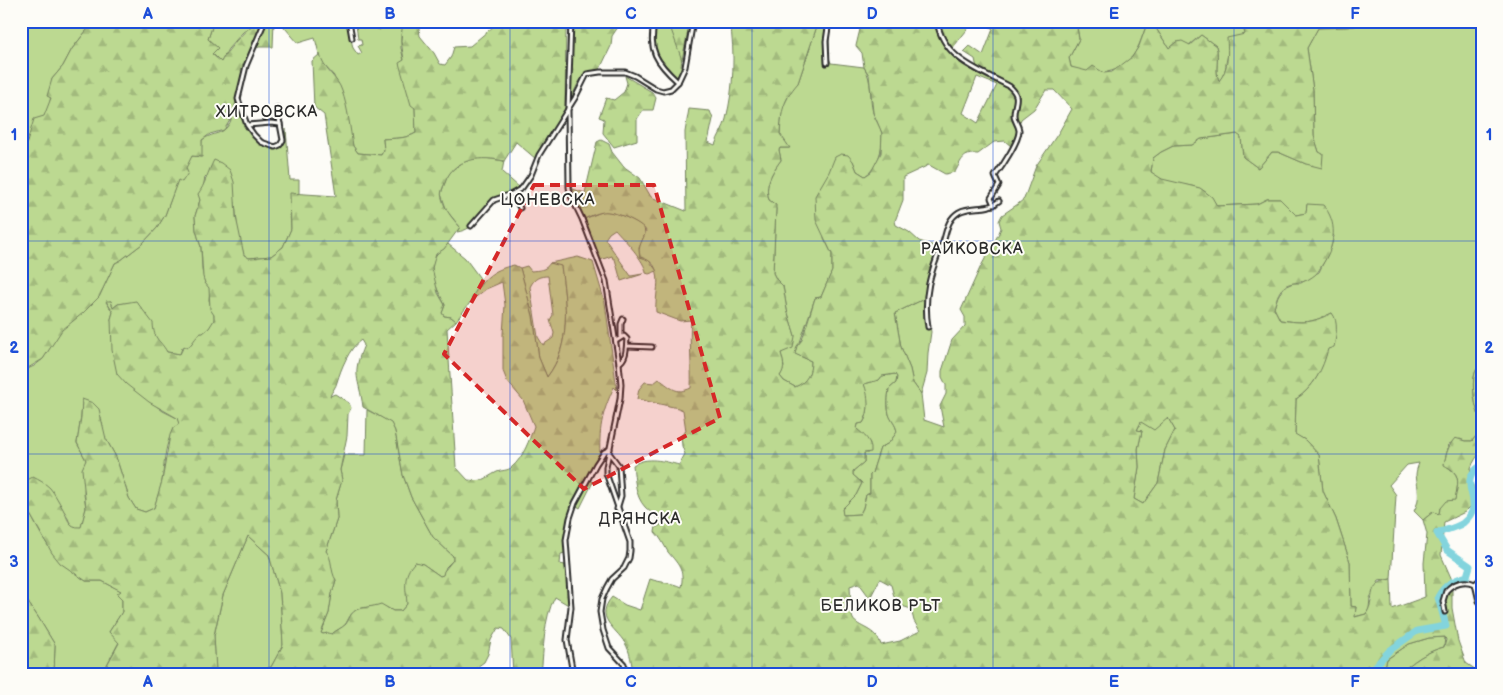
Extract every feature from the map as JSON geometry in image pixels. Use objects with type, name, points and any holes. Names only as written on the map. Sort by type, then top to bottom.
[{"type":"street","points":[[265,21],[246,66],[238,98],[247,125],[260,142],[276,147],[283,140],[277,108]]},
{"type":"street","points":[[349,21],[352,38]]},
{"type":"street","points":[[571,21],[568,110],[570,194],[582,219],[606,281],[621,384],[606,474],[630,542],[629,558],[624,568],[606,588],[600,612],[609,648],[624,664],[627,674]]},
{"type":"street","points":[[655,21],[652,45],[654,55],[666,71],[678,82]]},
{"type":"street","points":[[471,226],[494,200],[512,194],[527,183],[539,155],[575,98],[585,76],[589,73],[625,72],[635,76],[652,88],[663,91],[671,89],[678,82],[685,67],[693,21]]},
{"type":"street","points":[[827,63],[826,41],[829,21]]},
{"type":"street","points":[[937,21],[939,32],[953,54],[970,67],[1009,86],[1016,95],[1014,117],[1019,134],[995,176],[999,185],[991,198],[994,205]]},
{"type":"street","points":[[247,125],[271,122],[280,124]]},
{"type":"street","points":[[512,194],[520,208]]},
{"type":"street","points":[[928,327],[925,302],[927,284],[948,224],[956,214],[964,210],[994,205],[999,201]]},
{"type":"street","points":[[621,337],[623,319]]},
{"type":"street","points":[[619,363],[625,356],[627,346],[626,338],[624,336],[621,337]]},
{"type":"street","points":[[616,341],[621,337]]},
{"type":"street","points":[[627,346],[652,347]]},
{"type":"street","points":[[573,674],[567,640],[571,607],[566,540],[575,504],[596,464],[604,452],[611,449]]},
{"type":"street","points":[[609,454],[619,466],[620,496],[617,508]]},
{"type":"street","points":[[1475,584],[1482,578]]},
{"type":"street","points":[[1445,612],[1443,601],[1448,588],[1465,582],[1475,584]]},
{"type":"street","points":[[1475,584],[1479,601],[1482,604]]},
{"type":"highlighted area","points":[[534,185],[654,185],[720,418],[584,489],[444,354]]},
{"type":"green space","points":[[21,21],[94,21],[52,79],[50,103],[25,166],[28,181],[21,192]]},
{"type":"green space","points":[[94,21],[214,21],[208,39],[218,48],[212,54],[221,62],[233,44],[251,27],[262,21],[274,21],[273,47],[254,49],[238,93],[232,117],[224,130],[210,134],[202,140],[202,157],[192,156],[186,168],[188,173],[182,182],[178,180],[165,215],[157,228],[142,244],[115,263],[99,297],[62,330],[43,359],[23,371],[21,369],[21,192],[28,182],[25,166],[25,149],[34,119],[44,116],[51,98],[47,96],[52,79]]},
{"type":"green space","points":[[214,21],[260,21],[243,32],[228,49],[221,62],[212,53],[217,48],[208,39]]},
{"type":"green space","points":[[279,21],[347,21],[353,48],[358,55],[362,53],[358,46],[362,45],[361,39],[358,39],[356,25],[364,28],[370,26],[380,30],[384,21],[407,21],[401,34],[401,48],[415,108],[416,133],[404,137],[383,139],[384,150],[381,155],[358,153],[353,146],[334,76],[321,62],[315,38],[298,43]]},
{"type":"green space","points":[[407,21],[418,21],[420,36],[434,53],[440,64],[445,65],[451,57],[454,47],[470,46],[500,21],[566,21],[565,112],[536,159],[516,142],[504,161],[496,159],[470,160],[462,163],[449,174],[441,196],[447,210],[460,227],[444,249],[436,254],[432,268],[438,293],[445,305],[442,313],[444,316],[451,317],[456,321],[447,329],[456,467],[468,480],[481,480],[512,467],[523,454],[534,426],[523,400],[507,381],[503,371],[505,305],[502,282],[486,289],[472,300],[472,297],[481,285],[489,276],[500,269],[514,265],[520,268],[533,316],[539,358],[547,377],[555,365],[560,351],[565,323],[561,266],[550,263],[578,257],[593,262],[605,303],[617,390],[614,387],[604,414],[600,439],[600,459],[586,478],[587,483],[589,480],[593,482],[580,508],[577,506],[572,508],[565,553],[561,554],[560,564],[565,565],[570,606],[555,597],[546,624],[541,674],[513,674],[511,639],[504,629],[498,628],[491,640],[484,662],[477,667],[473,674],[253,674],[271,667],[283,645],[280,593],[269,555],[248,536],[223,595],[214,635],[216,672],[228,674],[102,674],[119,643],[109,632],[122,612],[122,599],[117,594],[121,591],[102,581],[86,581],[60,563],[52,553],[30,514],[21,505],[21,483],[33,477],[46,485],[55,495],[69,522],[73,526],[81,527],[86,508],[82,469],[86,460],[77,443],[82,399],[93,403],[99,409],[106,439],[116,457],[129,498],[136,509],[145,512],[154,508],[162,481],[170,435],[173,428],[179,424],[177,418],[149,402],[126,384],[117,374],[112,350],[111,319],[113,312],[106,301],[111,301],[113,308],[118,304],[136,301],[153,323],[156,337],[167,352],[180,354],[184,346],[189,347],[201,333],[209,328],[214,320],[214,315],[210,309],[209,288],[203,277],[201,247],[196,230],[195,216],[200,200],[198,194],[214,160],[230,170],[234,182],[236,217],[244,255],[249,258],[271,256],[283,247],[291,229],[290,193],[336,196],[324,115],[314,107],[312,61],[320,54],[321,59],[342,91],[353,146],[358,153],[381,155],[384,150],[383,139],[404,137],[416,133],[415,108],[411,105],[399,63],[404,60],[401,41],[402,29]],"holes":[[[361,340],[364,345],[357,370],[363,407],[391,423],[395,431],[403,475],[411,497],[433,537],[453,556],[453,560],[443,575],[440,576],[423,564],[415,562],[406,577],[407,604],[401,611],[393,611],[381,604],[358,609],[352,613],[343,627],[332,634],[323,634],[321,633],[329,613],[336,580],[326,551],[337,519],[336,500],[342,480],[340,470],[347,436],[348,414],[351,408],[349,403],[335,394],[330,396],[349,353]]]},
{"type":"green space","points":[[573,21],[622,21],[612,36],[611,46],[600,69],[588,73],[581,79],[571,99],[570,96]]},
{"type":"green space","points":[[654,21],[668,21],[678,44],[682,62],[675,81],[654,54],[651,40]]},
{"type":"green space","points":[[668,21],[690,21],[682,60]]},
{"type":"green space","points":[[730,21],[789,21],[790,26],[804,24],[817,26],[798,83],[789,95],[782,113],[780,134],[790,148],[780,148],[781,160],[768,184],[769,200],[776,205],[773,273],[783,286],[787,310],[795,336],[793,348],[781,353],[783,367],[780,376],[784,381],[795,387],[805,380],[811,365],[811,361],[795,354],[797,346],[802,340],[815,298],[821,297],[832,271],[832,254],[816,220],[815,196],[829,172],[835,157],[841,154],[848,155],[857,171],[865,176],[871,172],[881,153],[882,133],[873,112],[869,75],[864,67],[862,53],[856,46],[862,21],[974,21],[951,50],[956,60],[972,70],[977,68],[975,59],[964,52],[970,46],[983,55],[993,29],[982,21],[1076,21],[1079,39],[1069,58],[1071,67],[1087,71],[1093,66],[1104,73],[1112,72],[1132,57],[1139,46],[1148,21],[1151,21],[1169,48],[1176,42],[1182,41],[1190,45],[1201,35],[1216,46],[1219,81],[1226,66],[1228,55],[1227,38],[1245,34],[1241,21],[1369,21],[1351,26],[1318,28],[1307,48],[1313,90],[1314,136],[1319,152],[1323,154],[1322,168],[1306,164],[1278,152],[1272,152],[1258,168],[1243,157],[1241,137],[1237,134],[1201,139],[1192,145],[1173,146],[1153,158],[1151,172],[1162,179],[1200,188],[1212,197],[1217,206],[1257,204],[1267,199],[1280,199],[1296,215],[1306,213],[1307,204],[1323,205],[1328,212],[1333,226],[1333,233],[1328,255],[1315,275],[1306,281],[1289,284],[1284,287],[1279,294],[1274,308],[1280,320],[1306,322],[1332,313],[1336,320],[1334,347],[1328,349],[1313,383],[1296,399],[1295,434],[1305,440],[1319,455],[1323,491],[1336,519],[1350,562],[1351,606],[1356,607],[1355,617],[1366,614],[1374,588],[1383,581],[1391,579],[1392,609],[1425,597],[1424,563],[1427,534],[1423,520],[1433,512],[1439,514],[1440,508],[1446,501],[1455,500],[1458,486],[1457,478],[1453,471],[1444,465],[1449,447],[1455,438],[1472,441],[1477,435],[1481,420],[1475,403],[1473,384],[1476,372],[1482,363],[1482,451],[1474,461],[1471,468],[1471,476],[1477,492],[1482,497],[1482,501],[1473,504],[1465,512],[1444,522],[1441,555],[1452,580],[1452,608],[1458,641],[1466,663],[1482,674],[1400,674],[1420,658],[1444,647],[1445,637],[1429,638],[1409,644],[1387,659],[1383,674],[633,674],[627,646],[606,617],[607,604],[612,597],[625,605],[640,610],[650,579],[681,587],[682,576],[678,564],[655,532],[656,527],[661,525],[639,498],[633,465],[650,460],[679,465],[685,454],[681,435],[686,431],[683,410],[637,399],[639,389],[645,382],[654,383],[659,379],[678,391],[691,388],[691,320],[680,321],[656,312],[657,272],[649,261],[640,257],[639,253],[646,231],[639,224],[613,213],[598,213],[584,219],[573,189],[585,193],[597,142],[601,140],[609,144],[612,152],[623,166],[640,178],[651,197],[686,211],[685,132],[689,109],[710,111],[713,119],[708,142],[715,145],[725,122],[731,95],[733,70]],"holes":[[[977,77],[997,85],[978,123],[963,113]],[[1046,90],[1054,90],[1072,109],[1036,166],[1024,199],[1002,215],[999,221],[1001,228],[998,235],[980,268],[961,310],[965,317],[965,326],[952,340],[942,371],[942,377],[946,385],[946,394],[940,406],[944,427],[924,420],[921,394],[913,383],[910,369],[901,347],[895,313],[926,298],[934,259],[941,248],[919,241],[909,232],[896,225],[895,221],[903,200],[903,177],[929,165],[945,174],[955,172],[966,156],[978,154],[994,142],[1005,141],[1012,147],[1021,119],[1034,109]],[[895,374],[897,377],[896,383],[889,389],[888,405],[889,414],[897,432],[889,443],[880,448],[870,475],[870,493],[866,495],[860,514],[843,515],[842,509],[856,495],[862,483],[853,475],[853,471],[864,462],[864,453],[871,452],[869,441],[857,429],[858,424],[863,423],[868,409],[868,399],[864,384],[879,380],[882,376]],[[1168,418],[1175,430],[1165,450],[1158,483],[1143,504],[1134,499],[1139,467],[1138,449],[1142,431],[1137,430],[1141,422],[1154,430]],[[880,579],[891,585],[896,604],[911,609],[914,621],[920,631],[900,641],[881,645],[875,635],[853,619],[850,586],[859,583],[870,598]]]},
{"type":"green space","points":[[1076,21],[1148,21],[1137,49],[1126,63],[1112,71],[1096,73],[1071,67],[1069,58],[1079,39]]},
{"type":"green space","points":[[1151,21],[1241,21],[1246,34],[1229,52],[1225,71],[1219,81],[1216,46],[1201,35],[1189,45],[1176,42],[1169,48]]},
{"type":"green space","points":[[1369,21],[1482,21],[1482,363],[1476,372],[1473,384],[1475,403],[1481,420],[1477,435],[1472,441],[1460,439],[1449,444],[1444,464],[1455,473],[1458,483],[1455,501],[1440,508],[1439,514],[1433,512],[1423,520],[1414,511],[1418,498],[1416,475],[1419,463],[1407,465],[1389,485],[1396,495],[1391,579],[1379,581],[1370,598],[1369,609],[1366,614],[1354,617],[1356,607],[1351,607],[1350,562],[1336,519],[1323,491],[1319,455],[1305,440],[1295,435],[1296,399],[1314,382],[1320,372],[1327,349],[1332,313],[1312,321],[1295,322],[1280,320],[1274,308],[1278,296],[1284,287],[1293,283],[1301,283],[1319,272],[1334,236],[1307,205],[1306,213],[1296,215],[1280,199],[1267,199],[1257,204],[1217,206],[1211,197],[1199,188],[1170,182],[1151,172],[1153,158],[1173,146],[1192,145],[1201,139],[1238,134],[1241,137],[1243,157],[1258,168],[1272,152],[1278,152],[1306,164],[1319,152],[1314,136],[1313,90],[1307,48],[1318,28],[1351,26]]},
{"type":"green space","points":[[817,26],[829,29],[829,58],[831,63],[864,67],[867,72],[873,113],[882,134],[882,140],[876,163],[870,173],[865,176],[857,171],[853,161],[831,167],[824,238],[832,254],[832,271],[821,297],[815,298],[796,354],[811,361],[809,374],[803,383],[795,387],[784,381],[780,376],[784,367],[781,353],[795,336],[787,310],[783,286],[773,273],[776,209],[769,200],[768,184],[781,160],[780,148],[789,148],[780,134],[782,109],[792,89],[798,83]]},
{"type":"green space","points":[[625,76],[652,92],[656,98],[653,110],[643,110],[637,119],[637,140],[614,147],[603,133],[604,119],[599,117],[606,98],[614,100],[624,92],[627,83]]},
{"type":"green space","points":[[238,93],[249,128],[259,139],[270,145],[284,144],[286,129],[290,180],[299,180],[299,194],[290,213],[291,229],[283,247],[271,256],[249,258],[244,255],[238,233],[235,202],[205,177],[203,188],[199,194],[200,200],[195,216],[196,230],[201,247],[202,270],[205,283],[210,289],[209,300],[214,315],[214,320],[209,328],[190,346],[182,348],[180,354],[167,352],[158,341],[136,302],[118,304],[113,308],[111,301],[106,302],[113,312],[111,319],[113,332],[139,393],[163,411],[177,418],[180,424],[168,442],[162,481],[154,508],[145,512],[136,509],[129,498],[116,457],[82,400],[77,443],[86,460],[84,494],[86,508],[81,528],[76,528],[71,524],[59,506],[24,481],[21,483],[21,372],[43,359],[61,330],[99,297],[115,263],[142,244],[157,228],[165,215],[178,179],[192,156],[201,157],[202,140],[222,131],[230,123]]},
{"type":"green space","points":[[478,157],[504,161],[502,172],[520,188],[492,201],[473,225],[457,232],[460,227],[447,211],[441,194],[451,171],[462,163]]},
{"type":"green space","points":[[604,211],[635,221],[644,227],[645,234],[639,248],[640,257],[647,258],[657,271],[649,274],[646,273],[638,257],[615,229],[605,239],[631,276],[643,274],[621,281],[615,259],[612,256],[600,260],[584,219]]},
{"type":"green space","points":[[448,244],[465,258],[482,281],[472,300],[456,321],[451,317],[444,316],[442,313],[445,305],[436,287],[432,267],[436,255]]},
{"type":"green space","points":[[550,263],[561,265],[565,323],[560,351],[547,377],[539,358],[533,316],[520,268],[527,266],[531,271],[542,270]],"holes":[[[548,276],[553,315],[550,320],[554,333],[553,338],[543,345],[538,337],[530,287],[533,281],[540,277]]]},
{"type":"green space","points":[[926,298],[931,332],[927,373],[921,394],[913,383],[910,369],[901,347],[895,313]]},
{"type":"green space","points":[[895,374],[897,377],[896,383],[889,389],[888,405],[889,414],[897,432],[889,443],[880,448],[870,475],[870,493],[866,495],[860,514],[842,515],[842,509],[856,495],[862,483],[853,475],[853,471],[864,462],[864,453],[868,453],[870,443],[857,429],[858,424],[863,423],[867,414],[868,404],[864,384],[879,380],[882,376]]},
{"type":"green space","points":[[367,410],[391,422],[395,431],[403,475],[411,497],[433,537],[453,556],[453,560],[446,567],[443,576],[440,576],[423,564],[415,562],[413,564],[407,604],[401,611],[393,611],[381,605],[359,609],[350,616],[342,628],[332,634],[323,634],[321,633],[329,613],[336,580],[333,576],[326,551],[337,519],[336,500],[342,480],[340,470],[344,455],[366,455]]},
{"type":"green space","points":[[1168,418],[1175,430],[1165,450],[1158,483],[1143,504],[1134,499],[1139,467],[1138,449],[1142,431],[1137,430],[1142,421]]},
{"type":"green space","points":[[21,505],[30,514],[43,538],[60,562],[86,581],[102,581],[122,591],[122,612],[109,632],[119,642],[102,674],[54,674],[55,645],[23,595],[21,598]]},
{"type":"green space","points":[[248,536],[269,555],[280,593],[283,645],[271,667],[253,674],[216,673],[214,636],[223,595]]},
{"type":"green space","points":[[23,595],[55,645],[54,674],[21,674],[21,598]]},
{"type":"green space","points":[[1445,637],[1444,647],[1420,658],[1400,674],[1383,674],[1387,659],[1409,644],[1429,638]]},
{"type":"waterway","points":[[1368,674],[1389,651],[1417,631],[1446,626],[1438,597],[1450,583],[1467,576],[1470,566],[1447,550],[1437,533],[1460,525],[1470,515],[1473,507],[1470,479],[1474,472],[1482,465]]},
{"type":"district","name":"ХИТРОВСКА","points":[[267,111]]},
{"type":"district","name":"ЦОНЕВСКА","points":[[548,199]]},
{"type":"district","name":"РАЙКОВСКА","points":[[972,248]]},
{"type":"district","name":"ДРЯНСКА","points":[[640,518]]},
{"type":"district","name":"БЕЛИКОВ РЪТ","points":[[881,605]]}]
